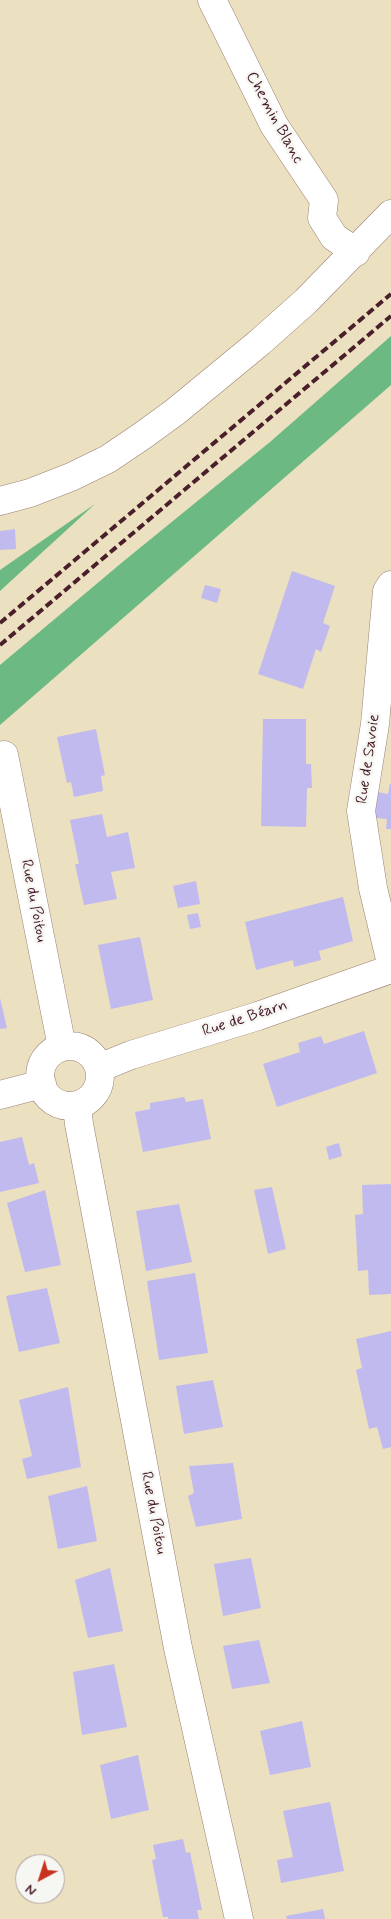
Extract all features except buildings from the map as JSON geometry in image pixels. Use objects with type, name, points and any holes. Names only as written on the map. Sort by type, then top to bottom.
[{"type":"street","name":"Chemin Blanc","points":[[212,0],[274,126],[324,200],[322,218],[334,238],[356,252]]},
{"type":"street","points":[[0,501],[30,493],[71,477],[108,458],[175,412],[260,342],[306,301],[356,252],[391,214]]},
{"type":"street","name":"Rue de Savoie","points":[[391,585],[387,591],[375,724],[362,811],[382,887],[391,963]]},
{"type":"street","name":"Rue du Poitou","points":[[4,755],[62,1047]]},
{"type":"street","name":"Rue de Béarn","points":[[99,1068],[131,1055],[258,1016],[391,969]]},
{"type":"street","points":[[70,1045],[86,1050],[92,1055],[99,1068],[100,1083],[96,1091],[91,1098],[78,1105],[63,1105],[55,1102],[48,1097],[42,1084],[40,1071],[43,1063],[54,1050],[62,1047],[70,1045]]},
{"type":"street","points":[[0,1095],[42,1084]]},
{"type":"street","name":"Rue du Poitou","points":[[78,1105],[79,1124],[178,1648],[239,1919]]},
{"type":"green space","points":[[391,336],[391,385],[0,725],[0,665],[270,442]]},
{"type":"green space","points":[[95,504],[0,591],[0,570]]},
{"type":"railway","points":[[0,623],[391,294]]},
{"type":"railway","points":[[0,645],[391,316]]}]
